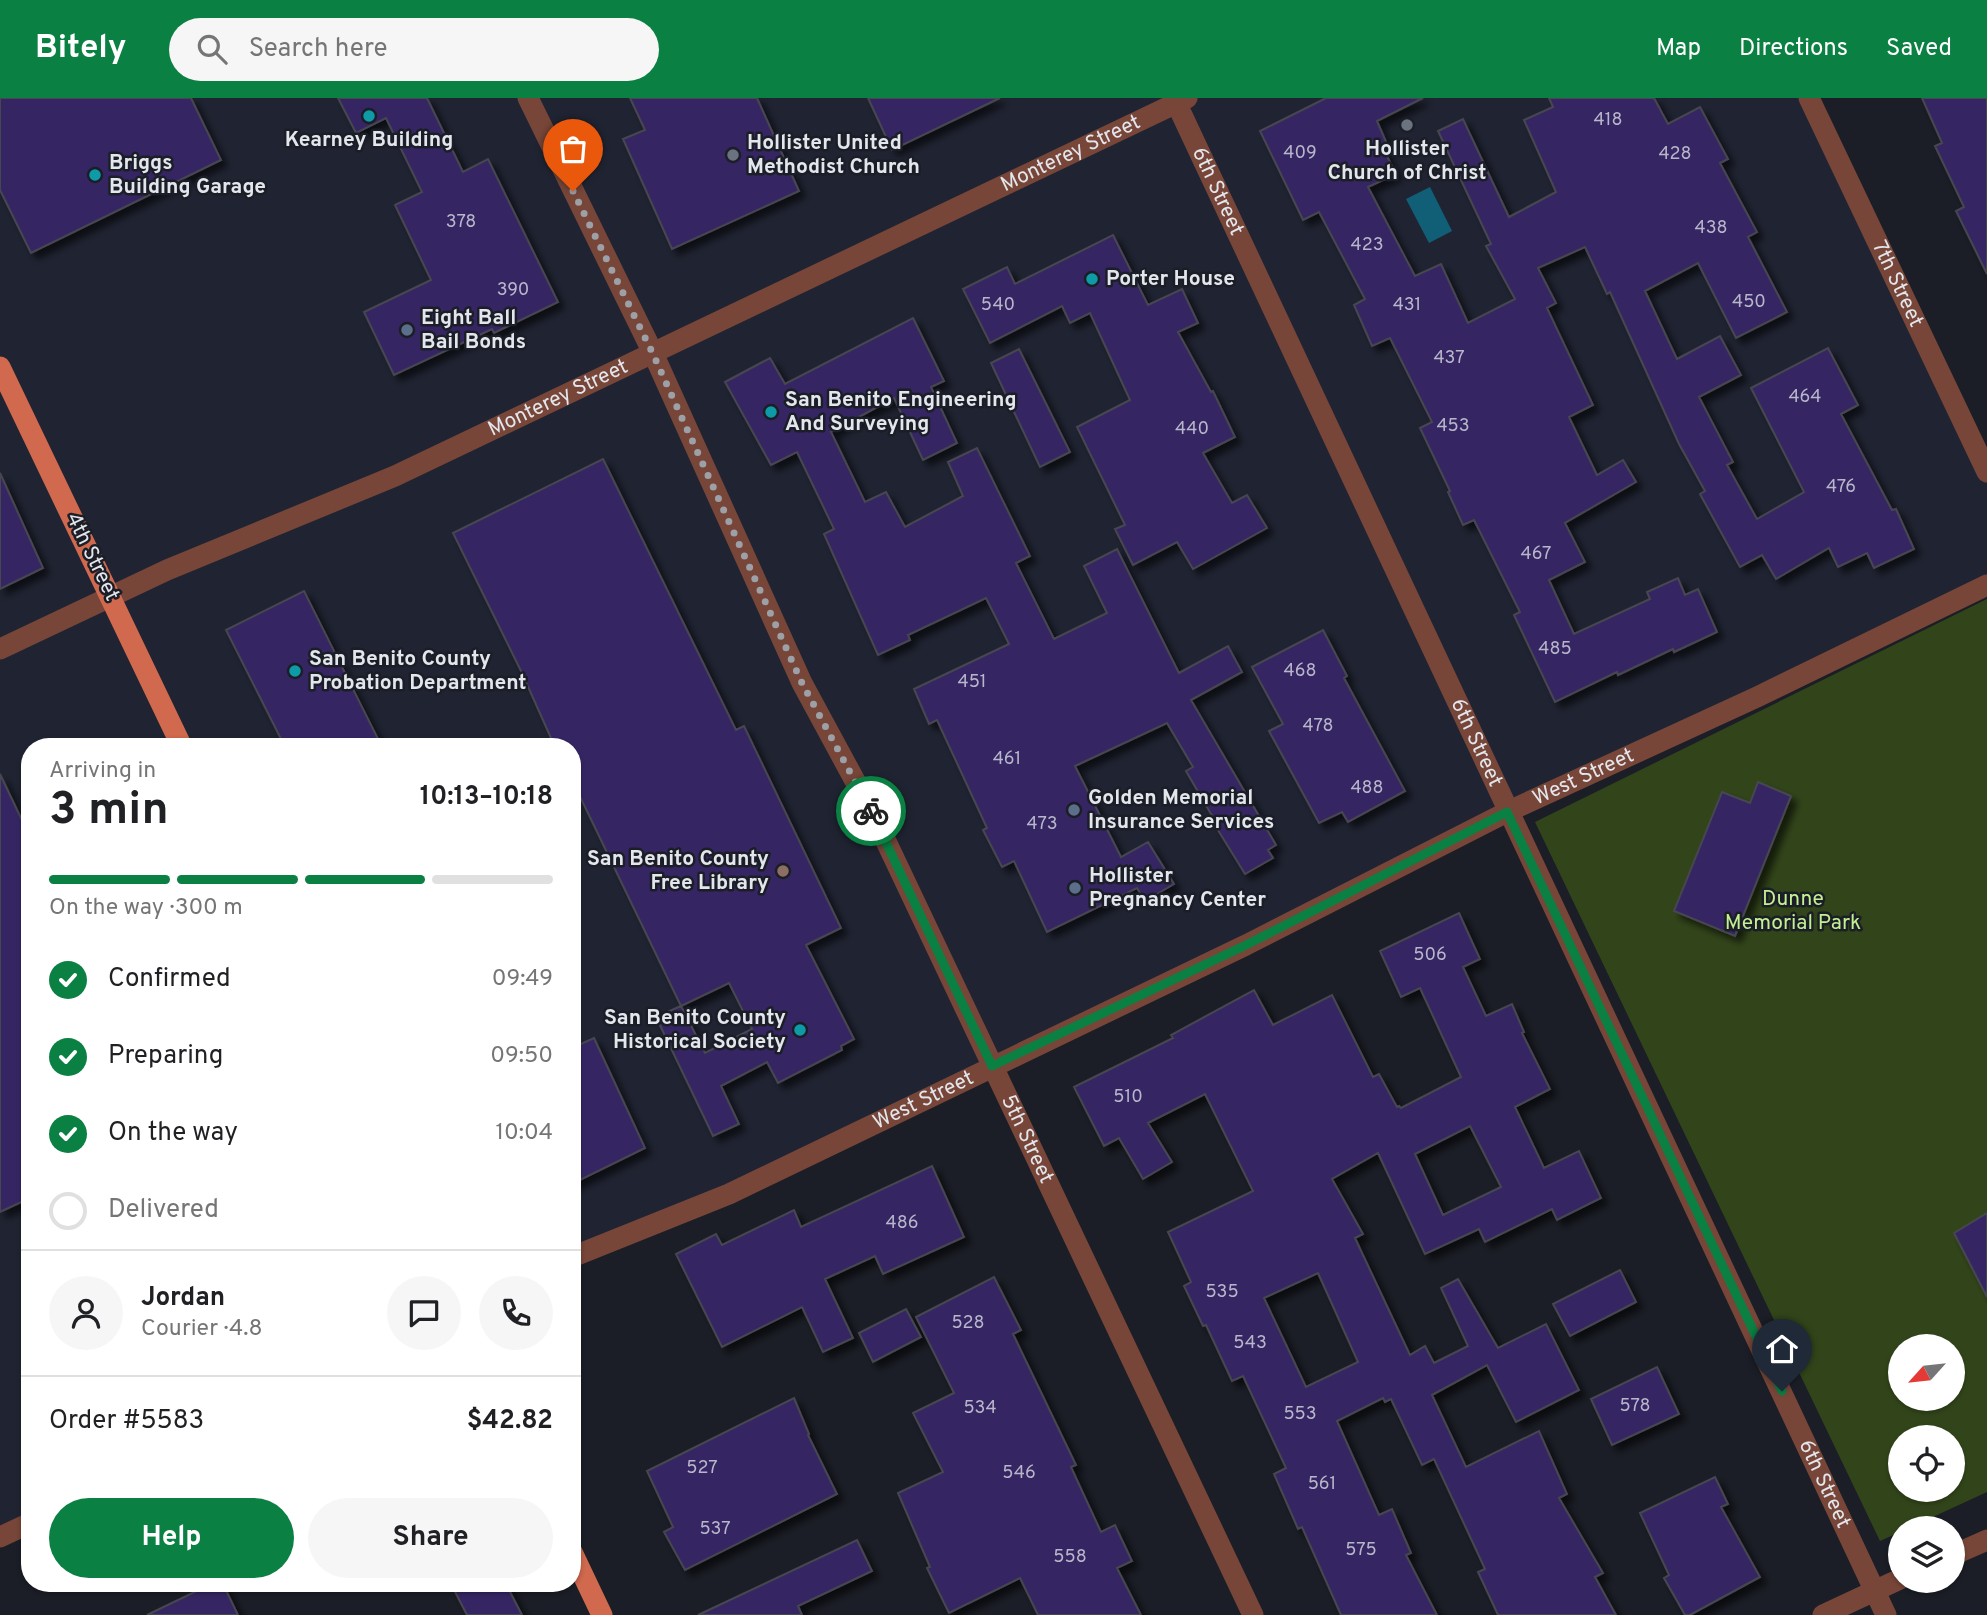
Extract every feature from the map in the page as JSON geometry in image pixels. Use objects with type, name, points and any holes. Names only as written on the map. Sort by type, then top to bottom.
[{"type":"main road","name":"4th Street","points":[[0,367],[178,738]]},
{"type":"main road","points":[[581,1571],[602,1615]]},
{"type":"street","name":"5th Street","points":[[528,98],[653,354],[802,683],[874,816],[1253,1615]]},
{"type":"street","name":"7th Street","points":[[1809,98],[1987,472]]},
{"type":"street","name":"Monterey Street","points":[[0,649],[167,570],[395,476],[1179,100]]},
{"type":"street","name":"6th Street","points":[[1179,100],[1507,812],[1712,1241],[1886,1615]]},
{"type":"street","name":"West Street","points":[[581,1253],[729,1195],[1246,945],[1507,812],[1987,585]]},
{"type":"street","points":[[0,1537],[21,1527]]},
{"type":"street","points":[[1965,1550],[1987,1540]]},
{"type":"street","points":[[1823,1615],[1888,1585]]},
{"type":"shaded area","points":[[0,98],[1807,98],[1987,473],[1987,585],[581,1258],[581,738],[21,738],[21,1526],[0,1536]]},
{"type":"green space","name":"Dunne Memorial Park","points":[[1987,599],[1987,1492],[1935,1516],[1888,1516],[1888,1537],[1880,1541],[1535,822]]},
{"type":"water","points":[[1430,187],[1452,231],[1429,243],[1406,199]]},
{"type":"building","name":"Briggs Building Garage","points":[[0,98],[191,98],[221,160],[31,253],[0,190]]},
{"type":"building","points":[[338,98],[427,98],[463,172],[488,159],[558,302],[494,333],[492,329],[394,375],[364,312],[431,280],[395,205],[422,192],[386,118],[356,133]]},
{"type":"building","points":[[630,98],[757,98],[799,191],[672,249],[623,139],[645,130]]},
{"type":"building","points":[[868,98],[1000,98],[892,150]]},
{"type":"building","points":[[1326,98],[1423,98],[1377,121],[1387,144],[1382,146],[1396,174],[1368,187],[1415,276],[1441,264],[1468,323],[1515,299],[1486,246],[1491,244],[1438,131],[1463,119],[1509,217],[1556,192],[1524,120],[1553,107],[1549,98],[1654,98],[1668,124],[1700,107],[1728,159],[1720,163],[1757,232],[1748,237],[1787,312],[1736,338],[1698,263],[1645,291],[1677,359],[1720,336],[1741,375],[1699,397],[1733,462],[1727,465],[1757,519],[1804,492],[1751,388],[1828,348],[1858,405],[1841,414],[1892,510],[1896,509],[1914,549],[1874,568],[1867,553],[1838,567],[1829,548],[1776,579],[1762,555],[1740,567],[1700,494],[1705,491],[1679,444],[1610,292],[1607,294],[1585,247],[1538,268],[1556,303],[1547,308],[1593,405],[1569,417],[1597,475],[1623,460],[1636,482],[1565,523],[1585,562],[1549,580],[1574,634],[1650,599],[1647,592],[1678,578],[1685,595],[1698,589],[1717,632],[1618,675],[1617,672],[1555,702],[1514,615],[1520,612],[1474,520],[1463,525],[1448,492],[1450,491],[1420,428],[1432,422],[1390,338],[1372,346],[1354,305],[1365,299],[1319,212],[1303,220],[1260,131]]},
{"type":"building","points":[[1922,98],[1987,98],[1987,274],[1956,211],[1964,207],[1935,146],[1942,143]]},
{"type":"building","points":[[1113,235],[1148,305],[1182,289],[1198,323],[1178,332],[1211,392],[1213,391],[1235,437],[1203,453],[1232,503],[1247,495],[1267,528],[1193,569],[1177,542],[1133,565],[1115,529],[1125,525],[1077,427],[1130,400],[1090,313],[1070,323],[1062,306],[990,343],[963,289],[1007,267],[1015,284]]},
{"type":"building","points":[[913,318],[944,381],[931,387],[957,443],[923,460],[894,398],[831,432],[865,502],[886,492],[905,527],[963,496],[948,462],[977,448],[1030,556],[1016,563],[1054,639],[1107,613],[1084,566],[1117,549],[1179,673],[1228,646],[1242,672],[1191,700],[1276,845],[1268,850],[1273,858],[1245,874],[1186,771],[1193,767],[1167,723],[1075,766],[1121,857],[1148,842],[1174,884],[1145,901],[1137,888],[1047,932],[1014,861],[1002,867],[983,830],[987,828],[937,720],[929,724],[914,689],[1009,644],[986,598],[908,635],[910,640],[878,655],[824,534],[834,529],[797,452],[771,465],[725,382],[770,358],[785,384]]},
{"type":"building","points":[[1019,349],[1070,452],[1040,467],[991,363]]},
{"type":"building","points":[[603,459],[736,730],[744,726],[841,928],[806,945],[854,1039],[841,1046],[842,1050],[778,1083],[767,1062],[721,1086],[739,1124],[713,1136],[656,1017],[681,1006],[581,799],[581,738],[551,738],[453,533]],"holes":[[[729,983],[752,1029],[705,1053],[681,1006]]]},
{"type":"building","points":[[0,473],[43,568],[0,589]]},
{"type":"building","name":"San Benito County Probation Department","points":[[304,591],[378,738],[280,738],[226,630]]},
{"type":"building","points":[[1323,630],[1347,676],[1344,678],[1405,791],[1348,822],[1342,812],[1319,823],[1269,731],[1283,724],[1252,667]]},
{"type":"building","points":[[0,774],[21,818],[21,1202],[0,1212]]},
{"type":"building","points":[[1758,782],[1791,796],[1735,936],[1674,911],[1722,792],[1750,803]]},
{"type":"building","points":[[1459,913],[1480,959],[1463,967],[1486,1016],[1512,1004],[1524,1032],[1522,1033],[1550,1089],[1515,1107],[1544,1168],[1579,1151],[1601,1198],[1557,1220],[1552,1209],[1485,1242],[1479,1229],[1425,1254],[1378,1153],[1332,1179],[1363,1234],[1355,1238],[1410,1355],[1425,1346],[1434,1363],[1468,1346],[1441,1288],[1458,1279],[1498,1348],[1546,1324],[1579,1390],[1516,1422],[1487,1365],[1432,1395],[1466,1467],[1539,1431],[1567,1494],[1559,1498],[1603,1573],[1595,1577],[1616,1615],[1498,1615],[1478,1572],[1485,1569],[1434,1459],[1422,1465],[1391,1399],[1385,1402],[1383,1398],[1337,1421],[1379,1515],[1392,1509],[1411,1553],[1406,1555],[1437,1615],[1341,1615],[1302,1527],[1298,1529],[1274,1474],[1286,1468],[1243,1376],[1232,1381],[1206,1325],[1203,1326],[1184,1286],[1191,1282],[1168,1232],[1253,1191],[1205,1094],[1148,1123],[1172,1162],[1143,1179],[1119,1138],[1104,1146],[1074,1087],[1173,1038],[1171,1035],[1254,990],[1273,1025],[1332,995],[1373,1077],[1379,1074],[1397,1107],[1401,1108],[1461,1077],[1420,988],[1401,997],[1380,951]],"holes":[[[1470,1126],[1501,1187],[1443,1215],[1415,1154]],[[1318,1273],[1358,1362],[1306,1387],[1264,1298]]]},
{"type":"building","points":[[594,1038],[645,1148],[581,1180],[581,1044]]},
{"type":"building","points":[[932,1166],[964,1237],[883,1274],[875,1256],[825,1279],[853,1338],[823,1352],[802,1307],[722,1347],[676,1254],[716,1234],[722,1245],[794,1210],[801,1227]]},
{"type":"building","points":[[1987,1213],[1987,1297],[1954,1233]]},
{"type":"building","points":[[1620,1270],[1636,1302],[1570,1336],[1553,1304]]},
{"type":"building","points":[[994,1277],[1021,1330],[1013,1334],[1076,1465],[1071,1467],[1101,1532],[1115,1525],[1132,1561],[1117,1568],[1141,1615],[1038,1615],[1020,1578],[949,1613],[927,1568],[930,1567],[898,1493],[943,1472],[913,1413],[954,1393],[916,1317]]},
{"type":"building","points":[[906,1309],[921,1337],[873,1362],[859,1333]]},
{"type":"building","points":[[1657,1367],[1679,1414],[1612,1445],[1591,1399]]},
{"type":"building","points":[[794,1398],[808,1435],[837,1494],[685,1570],[664,1532],[673,1527],[647,1471]]},
{"type":"building","points":[[1715,1477],[1728,1504],[1721,1507],[1760,1577],[1690,1615],[1685,1615],[1664,1578],[1669,1575],[1640,1513]]},
{"type":"building","points":[[857,1540],[872,1571],[798,1606],[802,1615],[698,1615]]},
{"type":"building","points":[[194,1592],[227,1592],[238,1615],[147,1615]]},
{"type":"building","points":[[455,1592],[510,1592],[522,1615],[467,1615]]},
{"type":"way so far","points":[[573,191],[653,354],[802,683],[871,811]]},
{"type":"place","name":"Kearney Building","points":[[369,116]]},
{"type":"place","name":"Hollister Church of Christ","points":[[1407,125]]},
{"type":"place","name":"Hollister United Methodist Church","points":[[733,155]]},
{"type":"place","name":"Briggs Building Garage","points":[[95,175]]},
{"type":"place","name":"Porter House","points":[[1092,279]]},
{"type":"place","name":"Eight Ball Bail Bonds","points":[[407,330]]},
{"type":"place","name":"San Benito Engineering And Surveying","points":[[771,412]]},
{"type":"place","name":"San Benito County Probation Department","points":[[295,671]]},
{"type":"place","name":"Golden Memorial Insurance Services","points":[[1074,810]]},
{"type":"place","name":"San Benito County Free Library","points":[[783,871]]},
{"type":"place","name":"Hollister Pregnancy Center","points":[[1075,888]]},
{"type":"place","name":"San Benito County Historical Society","points":[[800,1030]]},
{"type":"route","points":[[871,811],[992,1066],[1246,945],[1507,812],[1782,1391]]}]
